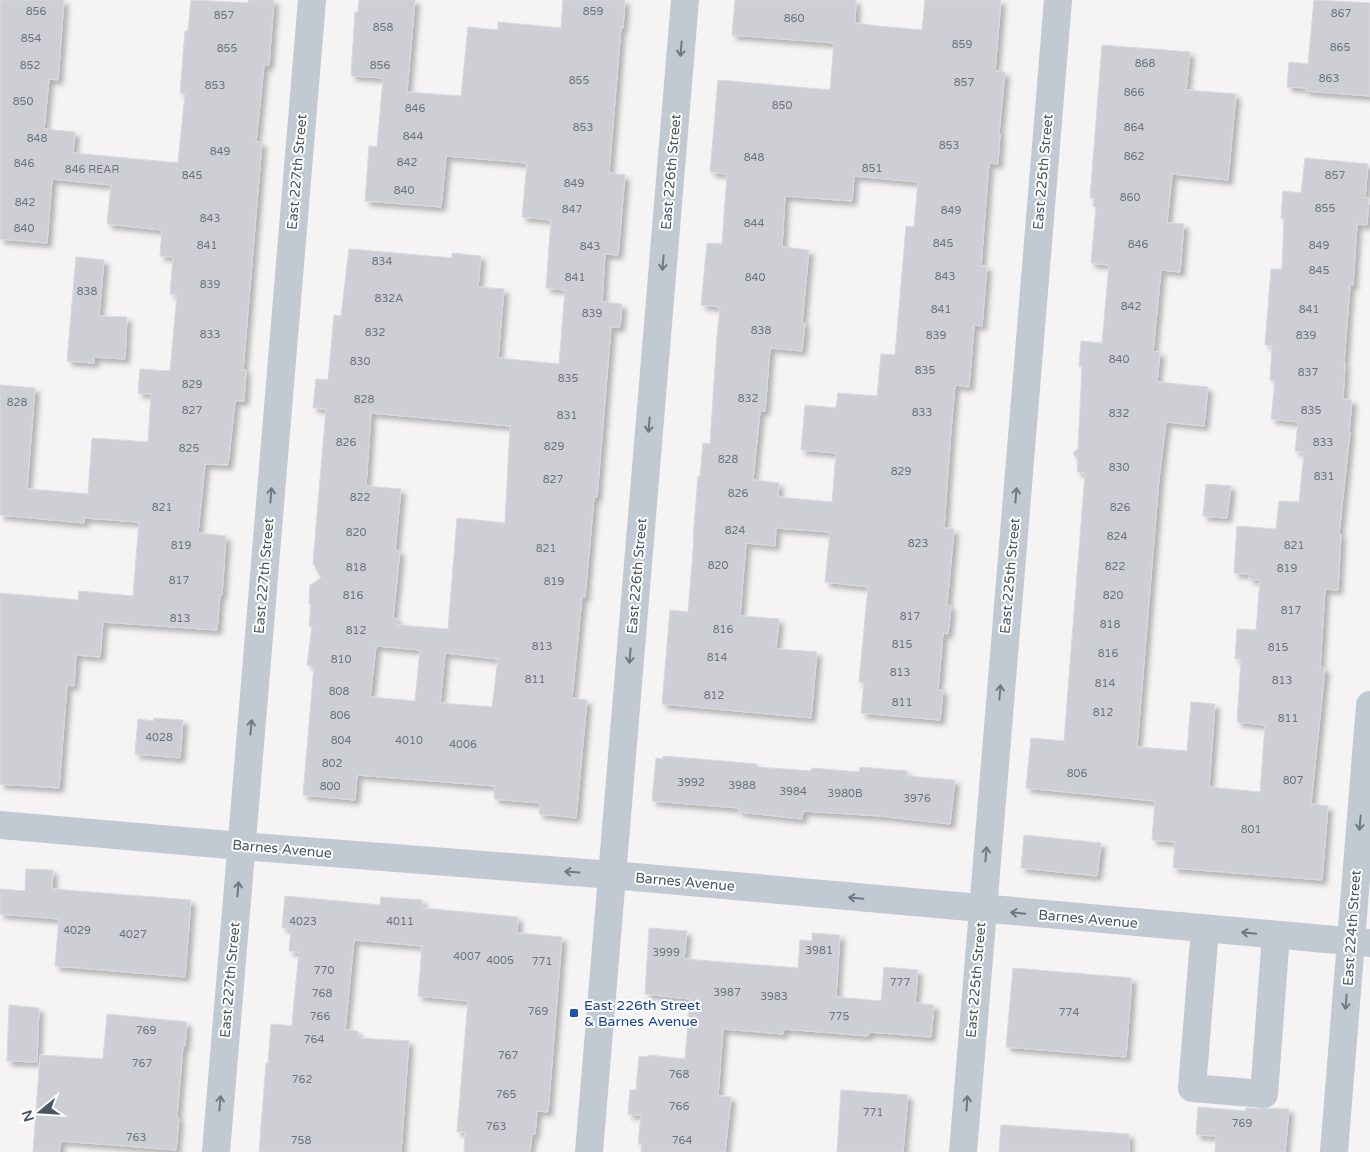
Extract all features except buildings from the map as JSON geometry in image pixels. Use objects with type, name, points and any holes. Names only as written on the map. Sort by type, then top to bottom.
[{"type":"street","name":"East 227th Street","points":[[216,1152],[312,0]]},
{"type":"street","name":"East 226th Street","points":[[589,1152],[685,0]]},
{"type":"street","name":"East 225th Street","points":[[963,1152],[1058,0]]},
{"type":"street","name":"East 224th Street","points":[[1334,1152],[1360,943],[1370,705]]},
{"type":"street","name":"Barnes Avenue","points":[[0,825],[612,875],[1360,943]]},
{"type":"street","points":[[1205,929],[1192,1088],[1264,1094],[1276,935]]},
{"type":"place","name":"East 226th Street & Barnes Avenue","points":[[574,1013]]}]
